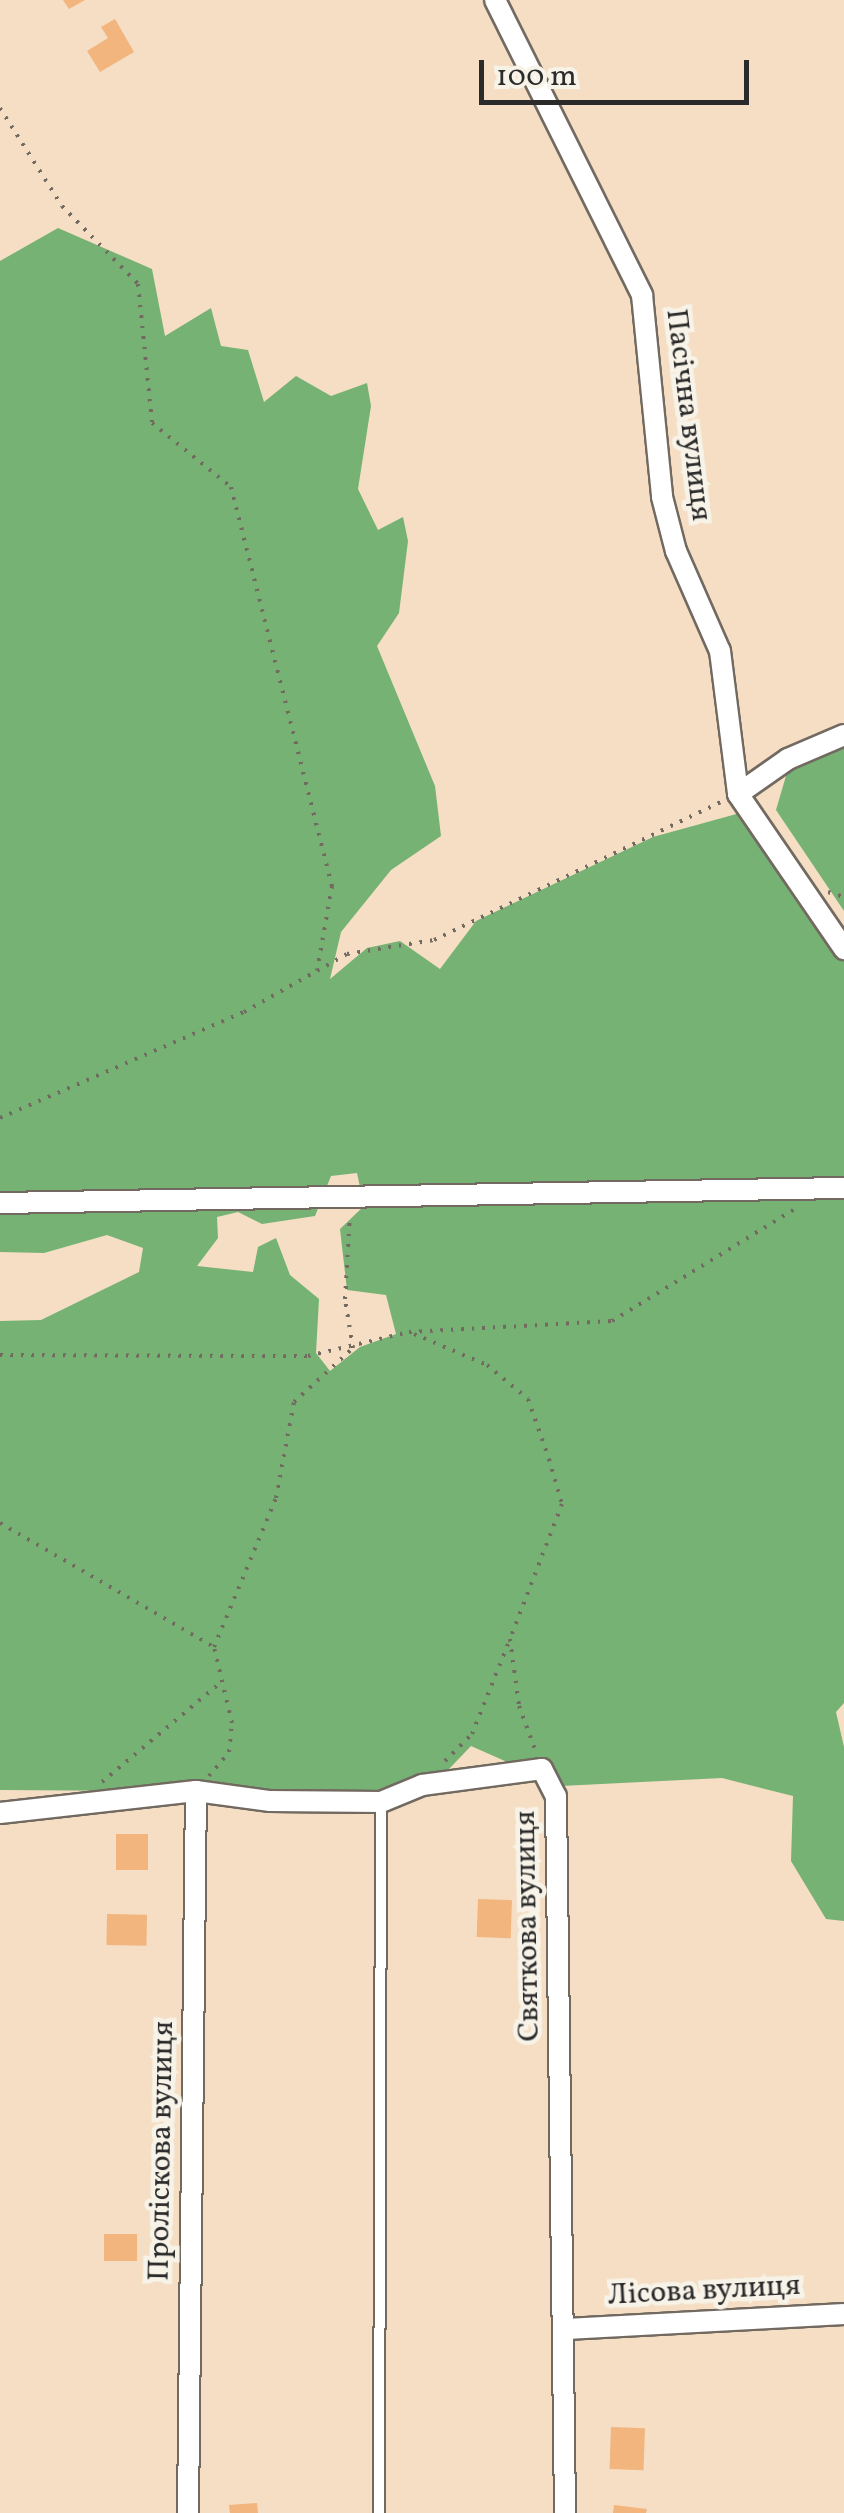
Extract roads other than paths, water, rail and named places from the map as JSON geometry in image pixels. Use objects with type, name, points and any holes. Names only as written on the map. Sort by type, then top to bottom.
[{"type":"street","name":"Пасічна вулиця","points":[[495,0],[642,295],[662,497],[676,551],[720,651],[738,794],[844,949]]},
{"type":"street","points":[[738,794],[788,759],[844,735]]},
{"type":"street","points":[[0,1203],[844,1188]]},
{"type":"street","name":"Святкова вулиця","points":[[0,1813],[196,1791],[270,1801],[381,1802],[422,1785],[542,1769],[556,1796],[567,2329],[565,2513]]},
{"type":"street","name":"Проліскова вулиця","points":[[188,2513],[196,1791]]},
{"type":"street","name":"Лісова вулиця","points":[[567,2329],[844,2314]]},
{"type":"lane","points":[[379,2513],[381,1802]]}]
